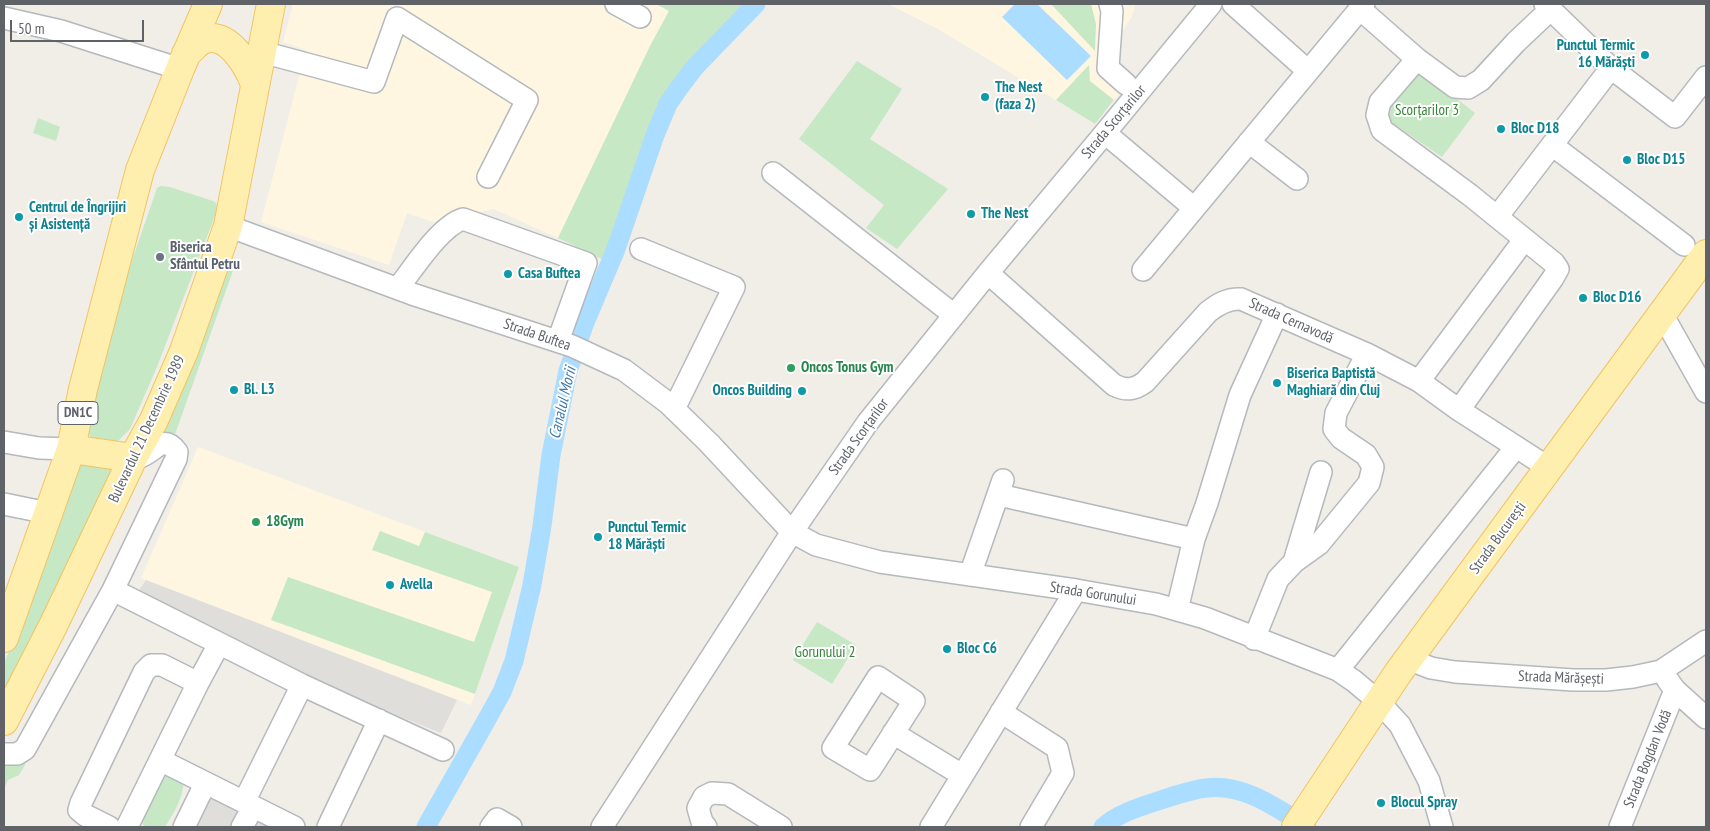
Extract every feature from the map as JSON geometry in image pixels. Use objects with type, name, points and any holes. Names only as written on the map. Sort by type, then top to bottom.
[{"type":"main road","name":"DN1C","points":[[4,634],[71,449],[83,389],[136,182],[208,4]]},
{"type":"main road","name":"Bulevardul 21 Decembrie 1989","points":[[4,721],[53,626],[133,458],[154,420],[184,351],[228,226],[271,4]]},
{"type":"main road","points":[[183,62],[200,42],[206,39],[222,41],[230,46],[238,55],[252,75],[255,84]]},
{"type":"main road","name":"Strada București","points":[[1296,827],[1408,659],[1662,314],[1695,250]]},
{"type":"main road","points":[[71,449],[133,458]]},
{"type":"street","points":[[616,4],[640,17]]},
{"type":"street","points":[[1110,4],[1112,11],[1108,68],[1126,84]]},
{"type":"street","name":"Strada Scorțarilor","points":[[602,827],[792,532],[868,422],[954,314],[1211,4]]},
{"type":"street","points":[[1233,4],[1308,71]]},
{"type":"street","points":[[1143,270],[1362,6],[1417,59],[1454,87],[1468,88],[1481,80],[1548,7],[1611,68],[1675,117],[1706,77]]},
{"type":"street","points":[[262,52],[374,82],[400,11],[527,100],[488,177]]},
{"type":"street","points":[[4,18],[183,62]]},
{"type":"street","points":[[1417,59],[1380,102],[1377,115],[1382,130],[1554,263],[1558,269],[1459,410]]},
{"type":"street","points":[[1497,218],[1611,68]]},
{"type":"street","points":[[1105,133],[1194,208]]},
{"type":"street","points":[[1249,142],[1297,179]]},
{"type":"street","points":[[1552,145],[1695,250]]},
{"type":"street","points":[[773,173],[954,314]]},
{"type":"street","points":[[398,288],[442,232],[455,221],[463,219],[586,263],[558,341]]},
{"type":"street","name":"Strada Buftea","points":[[228,226],[398,288],[558,341],[624,370],[674,409],[709,443],[792,532]]},
{"type":"street","points":[[1419,381],[1524,240]]},
{"type":"street","points":[[641,249],[734,287],[674,409]]},
{"type":"street","name":"Strada Cernavodă","points":[[988,273],[1114,385],[1122,389],[1139,387],[1145,382],[1208,312],[1222,302],[1241,299],[1366,354],[1419,381],[1459,410],[1549,468]]},
{"type":"street","points":[[1177,610],[1194,539],[1240,395],[1277,314]]},
{"type":"street","points":[[1662,314],[1706,392]]},
{"type":"street","points":[[1254,638],[1278,579],[1294,562],[1319,544],[1369,483],[1373,467],[1366,455],[1341,438],[1334,429],[1336,413],[1366,354]]},
{"type":"street","points":[[4,442],[39,448],[71,449]]},
{"type":"street","points":[[4,754],[17,754],[25,749],[114,590],[169,476],[177,452],[172,446],[165,443],[158,445],[141,458],[133,458]]},
{"type":"street","points":[[1338,670],[1516,447]]},
{"type":"street","points":[[1294,562],[1321,472]]},
{"type":"street","points":[[970,575],[1001,487],[1194,539]]},
{"type":"street","points":[[4,504],[48,513]]},
{"type":"street","name":"Strada Gorunului","points":[[792,532],[816,545],[870,560],[1076,590],[1156,604],[1205,618],[1338,670],[1378,702],[1400,725],[1428,781],[1442,827]]},
{"type":"street","points":[[114,590],[302,685],[444,750]]},
{"type":"street","points":[[930,827],[1076,590]]},
{"type":"street","name":"Strada Mărășești","points":[[1408,659],[1431,668],[1456,672],[1573,680],[1606,680],[1633,677],[1661,670],[1706,641]]},
{"type":"street","points":[[127,827],[219,644]]},
{"type":"street","points":[[109,827],[79,810],[80,803],[144,672],[151,665],[162,665],[198,684]]},
{"type":"street","points":[[1661,670],[1675,690],[1706,718]]},
{"type":"street","points":[[242,827],[248,804],[302,685]]},
{"type":"street","name":"Strada Bogdan Vodă","points":[[1620,827],[1675,690]]},
{"type":"street","points":[[1001,712],[1057,748],[1064,773],[1031,827]]},
{"type":"street","points":[[328,827],[379,720]]},
{"type":"street","points":[[893,733],[962,776]]},
{"type":"street","points":[[160,760],[294,827]]},
{"type":"street","points":[[184,827],[206,784]]},
{"type":"street","points":[[706,827],[702,822],[698,808],[704,798],[712,793],[728,794],[782,827]]},
{"type":"street","points":[[491,827],[497,819],[511,827]]},
{"type":"shaded area","points":[[293,4],[656,4],[669,11],[650,46],[558,238],[494,209],[433,222],[407,213],[389,265],[261,222],[306,50],[283,42]]},
{"type":"shaded area","points":[[888,4],[1136,4],[1131,18],[1119,37],[1116,50],[1119,64],[1134,76],[1095,124],[938,29]]},
{"type":"shaded area","points":[[198,447],[519,567],[471,705],[141,578]]},
{"type":"shaded area","points":[[146,580],[457,700],[441,733],[301,677],[136,595]]},
{"type":"shaded area","points":[[212,792],[283,827],[196,827]]},
{"type":"green space","points":[[656,4],[748,4],[690,67],[663,102],[606,261],[558,238],[650,46],[669,11]]},
{"type":"green space","points":[[1051,4],[1091,4],[1096,24],[1095,51]]},
{"type":"green space","points":[[857,61],[902,89],[870,139],[948,189],[897,249],[866,228],[884,205],[799,139]]},
{"type":"green space","points":[[1089,65],[1090,81],[1114,100],[1095,124],[1056,100]]},
{"type":"green space","name":"Scorțarilor 3","points":[[1420,70],[1475,113],[1442,157],[1382,116]]},
{"type":"green space","points":[[38,118],[60,127],[56,141],[33,133]]},
{"type":"green space","points":[[161,186],[170,187],[213,201],[218,208],[157,367],[130,429],[116,443],[97,442],[91,438],[87,428],[114,312],[157,188]]},
{"type":"green space","points":[[222,262],[235,265],[173,440],[155,437]]},
{"type":"green space","points":[[80,458],[123,466],[4,698],[4,663],[27,611]]},
{"type":"green space","points":[[380,531],[419,546],[425,532],[519,567],[475,694],[271,620],[288,577],[474,642],[492,592],[372,550]]},
{"type":"green space","name":"Gorunului 2","points":[[817,622],[856,645],[832,684],[793,660]]},
{"type":"green space","points":[[12,759],[26,763],[19,775],[8,780],[4,789],[4,763]]},
{"type":"green space","points":[[166,775],[184,781],[180,800],[165,827],[145,827],[142,823],[143,814],[162,778]]},
{"type":"water","points":[[1015,4],[1037,4],[1091,56],[1067,80],[1002,17]]},
{"type":"waterway","name":"Canalul Morii","points":[[426,827],[502,692],[514,661],[532,585],[551,455],[568,371],[584,325],[616,249],[655,135],[668,104],[695,67],[756,4]]},
{"type":"waterway","name":"Canalul Morii","points":[[1103,827],[1122,815],[1143,806],[1194,790],[1220,787],[1233,789],[1259,798],[1307,827]]},
{"type":"place","name":"Punctul Termic 16 Mărăști","points":[[1645,55]]},
{"type":"place","name":"The Nest (faza 2)","points":[[985,97]]},
{"type":"place","name":"Bloc D18","points":[[1501,129]]},
{"type":"place","name":"Bloc D15","points":[[1627,160]]},
{"type":"place","name":"The Nest","points":[[971,214]]},
{"type":"place","name":"Centrul de Îngrijiri și Asistență","points":[[19,217]]},
{"type":"place","name":"Biserica Sfântul Petru","points":[[160,257]]},
{"type":"place","name":"Casa Buftea","points":[[508,274]]},
{"type":"place","name":"Bloc D16","points":[[1583,298]]},
{"type":"place","name":"Oncos Tonus Gym","points":[[791,368]]},
{"type":"place","name":"Biserica Baptistă Maghiară din Cluj","points":[[1277,383]]},
{"type":"place","name":"Bl. L3","points":[[234,390]]},
{"type":"place","name":"Oncos Building","points":[[802,391]]},
{"type":"place","name":"18Gym","points":[[256,522]]},
{"type":"place","name":"Punctul Termic 18 Mărăști","points":[[598,537]]},
{"type":"place","name":"Avella","points":[[390,585]]},
{"type":"place","name":"Bloc C6","points":[[947,649]]},
{"type":"place","name":"Blocul Spray","points":[[1381,803]]}]
